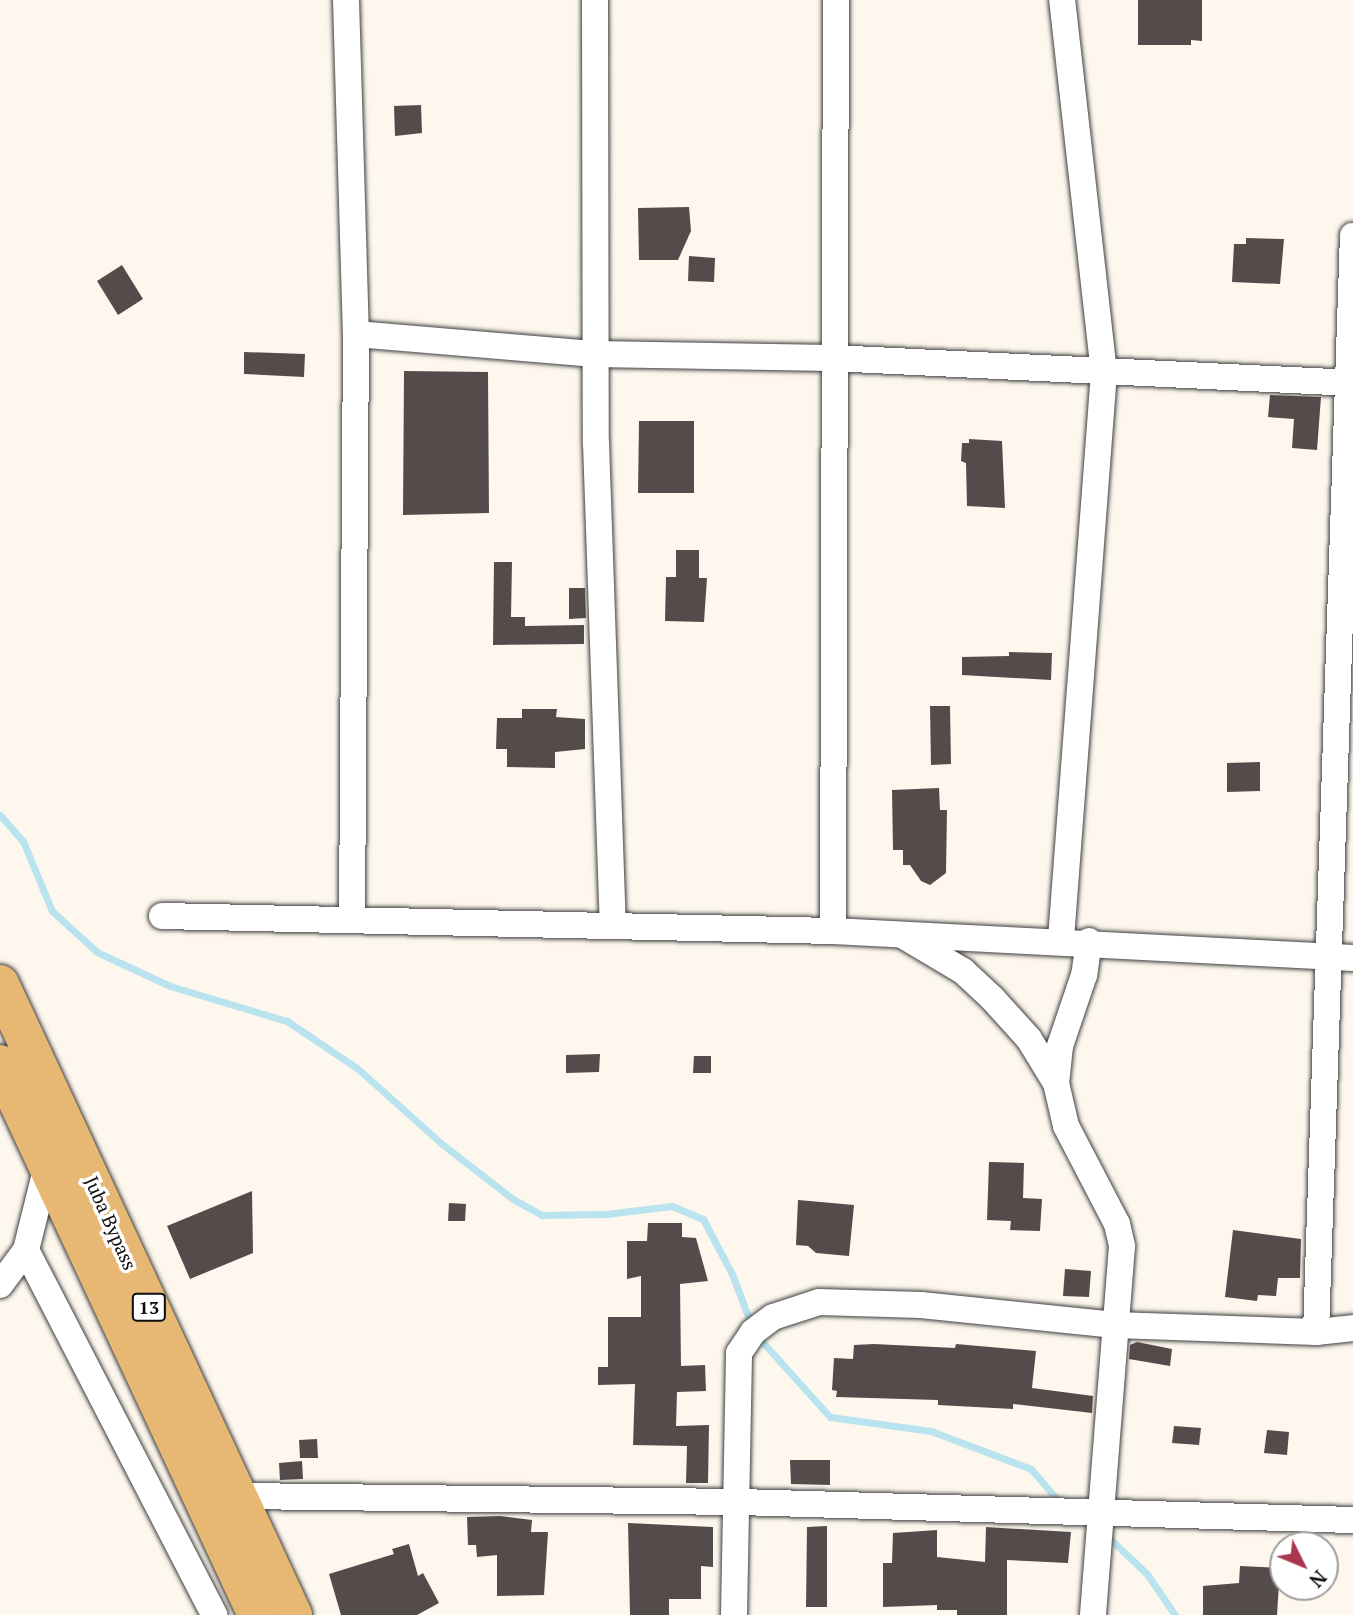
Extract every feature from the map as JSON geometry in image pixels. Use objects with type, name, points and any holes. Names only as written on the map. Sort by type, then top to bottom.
[{"type":"main road","name":"Juba Bypass","points":[[3,991],[293,1615]]},
{"type":"main road","name":"Juba Bypass","points":[[0,1064],[48,1161],[257,1615]]},
{"type":"street","points":[[346,0],[356,334],[352,920]]},
{"type":"street","points":[[594,0],[595,354],[613,926]]},
{"type":"street","points":[[833,931],[831,358],[836,0]]},
{"type":"street","points":[[1061,939],[1104,373],[1062,0]]},
{"type":"street","points":[[1316,1332],[1325,956],[1352,383],[1353,236]]},
{"type":"street","points":[[356,334],[595,354],[831,358],[1352,383]]},
{"type":"street","points":[[162,916],[833,931],[1061,939],[1353,958]]},
{"type":"street","points":[[901,934],[963,971],[992,998],[1029,1040],[1056,1083],[1066,1126],[1117,1223],[1122,1257],[1099,1513],[1093,1615]]},
{"type":"street","points":[[1056,1083],[1060,1046],[1084,975],[1089,941]]},
{"type":"street","points":[[0,1285],[26,1250],[48,1161]]},
{"type":"street","points":[[26,1250],[214,1615]]},
{"type":"street","points":[[734,1615],[739,1502],[739,1353],[753,1332],[773,1317],[819,1302],[934,1306],[1115,1325],[1316,1332],[1353,1328]]},
{"type":"street","points":[[238,1496],[739,1502],[1353,1520]]},
{"type":"building","points":[[1138,0],[1202,0],[1202,41],[1191,40],[1191,45],[1138,45]]},
{"type":"building","points":[[421,105],[422,133],[395,136],[394,106]]},
{"type":"building","points":[[689,207],[691,231],[678,260],[639,260],[638,208]]},
{"type":"building","points":[[1246,238],[1284,239],[1280,284],[1232,282],[1234,244],[1246,244]]},
{"type":"building","points":[[689,256],[715,258],[714,282],[688,281]]},
{"type":"building","points":[[122,265],[143,299],[118,315],[97,281]]},
{"type":"building","points":[[244,352],[305,354],[304,377],[244,374]]},
{"type":"building","points":[[404,371],[488,372],[489,513],[403,515]]},
{"type":"building","points":[[1270,395],[1321,397],[1317,450],[1292,448],[1294,419],[1268,417]]},
{"type":"building","points":[[639,421],[694,421],[694,493],[638,493]]},
{"type":"building","points":[[969,439],[1002,441],[1005,508],[967,506],[966,463],[961,461],[962,443],[969,443]]},
{"type":"building","points":[[676,550],[699,550],[699,578],[707,578],[704,622],[665,621],[666,577],[676,577]]},
{"type":"building","points":[[494,562],[512,562],[511,617],[525,617],[525,626],[584,625],[584,644],[493,645]]},
{"type":"building","points":[[569,588],[585,588],[586,618],[569,619]]},
{"type":"building","points":[[1009,652],[1052,653],[1051,680],[962,675],[962,657],[1009,656]]},
{"type":"building","points":[[930,706],[950,706],[951,764],[931,765]]},
{"type":"building","points":[[522,709],[557,709],[556,717],[585,719],[585,749],[555,752],[555,768],[507,767],[507,749],[496,749],[497,718],[522,718]]},
{"type":"building","points":[[1260,762],[1260,791],[1227,792],[1227,763]]},
{"type":"building","points":[[939,788],[940,810],[947,810],[946,873],[930,885],[921,881],[910,865],[903,865],[903,850],[893,850],[892,790]]},
{"type":"building","points":[[600,1054],[599,1072],[566,1073],[566,1055]]},
{"type":"building","points":[[694,1056],[711,1056],[711,1073],[693,1073]]},
{"type":"building","points":[[989,1162],[1024,1163],[1023,1198],[1042,1199],[1040,1231],[1010,1230],[1011,1221],[987,1220]]},
{"type":"building","points":[[252,1191],[253,1253],[190,1279],[167,1226]]},
{"type":"building","points":[[798,1200],[854,1205],[849,1256],[816,1253],[808,1246],[796,1245]]},
{"type":"building","points":[[449,1203],[466,1204],[465,1221],[448,1221]]},
{"type":"building","points":[[648,1223],[682,1223],[682,1237],[696,1238],[708,1281],[680,1284],[681,1366],[705,1365],[706,1391],[677,1392],[676,1426],[709,1425],[708,1483],[686,1483],[687,1446],[633,1445],[635,1384],[598,1385],[598,1367],[608,1367],[608,1317],[641,1317],[641,1276],[627,1279],[627,1241],[647,1241]]},
{"type":"building","points":[[1233,1230],[1301,1239],[1300,1278],[1278,1278],[1276,1296],[1258,1295],[1257,1301],[1225,1297]]},
{"type":"building","points":[[1065,1269],[1091,1271],[1089,1297],[1063,1296]]},
{"type":"building","points":[[1137,1342],[1172,1349],[1170,1366],[1129,1359],[1130,1345]]},
{"type":"building","points":[[956,1344],[1036,1351],[1032,1388],[1093,1396],[1092,1413],[1013,1404],[1013,1409],[938,1405],[938,1400],[836,1397],[837,1391],[832,1390],[834,1358],[853,1359],[854,1345],[955,1348]]},
{"type":"building","points":[[1174,1426],[1201,1428],[1199,1445],[1172,1443]]},
{"type":"building","points":[[1267,1430],[1289,1432],[1287,1455],[1264,1453]]},
{"type":"building","points":[[317,1439],[318,1458],[300,1458],[299,1440]]},
{"type":"building","points":[[790,1460],[830,1460],[830,1485],[791,1484]]},
{"type":"building","points":[[302,1461],[303,1479],[280,1480],[279,1463]]},
{"type":"building","points":[[500,1516],[532,1520],[531,1532],[548,1532],[544,1595],[497,1596],[497,1555],[477,1557],[476,1545],[468,1545],[467,1517]]},
{"type":"building","points":[[628,1523],[713,1527],[713,1567],[701,1566],[701,1599],[669,1599],[669,1615],[630,1615]]},
{"type":"building","points":[[827,1526],[827,1607],[806,1607],[807,1527]]},
{"type":"building","points":[[986,1527],[1071,1532],[1068,1563],[1007,1560],[1007,1615],[957,1615],[957,1610],[937,1610],[937,1605],[883,1607],[883,1563],[892,1563],[893,1533],[937,1530],[937,1557],[985,1562]]},
{"type":"building","points":[[409,1544],[418,1576],[423,1573],[439,1603],[417,1615],[341,1615],[329,1574],[394,1554],[392,1549]]},
{"type":"building","points":[[1240,1566],[1269,1567],[1269,1601],[1278,1601],[1277,1615],[1203,1615],[1203,1586],[1239,1583]]},
{"type":"waterway","points":[[0,815],[23,841],[52,911],[97,952],[170,986],[287,1021],[357,1068],[442,1144],[513,1199],[542,1215],[606,1214],[672,1206],[703,1219],[732,1274],[752,1327]]},
{"type":"waterway","points":[[758,1337],[830,1417],[931,1431],[1031,1469],[1061,1504]]},
{"type":"waterway","points":[[1107,1536],[1147,1574],[1175,1615]]}]
